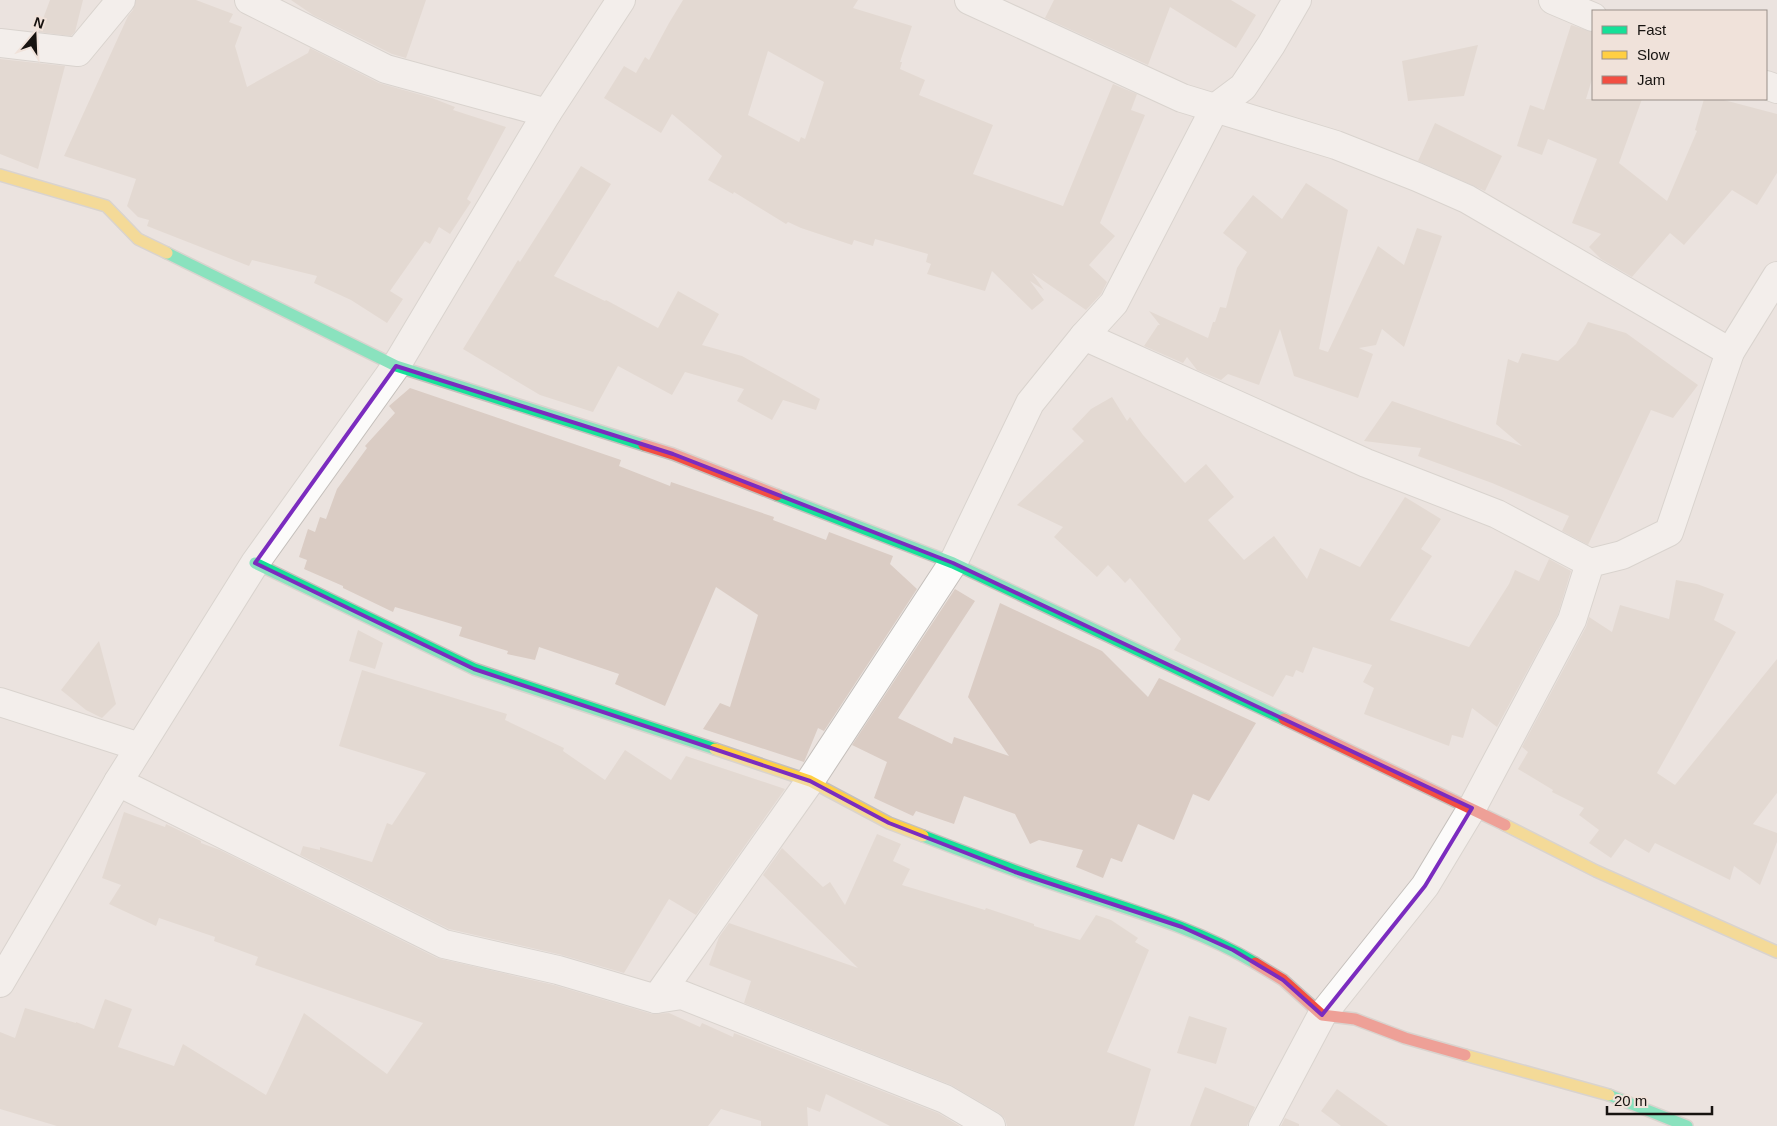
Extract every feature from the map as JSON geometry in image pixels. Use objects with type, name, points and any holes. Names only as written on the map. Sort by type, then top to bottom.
[{"type":"street","points":[[0,43],[78,52],[121,0]]},
{"type":"street","points":[[248,0],[386,69],[547,113]]},
{"type":"street","points":[[0,982],[118,782],[255,563],[396,366],[547,113],[621,0]]},
{"type":"street","points":[[969,0],[1182,98],[1336,145],[1467,199],[1730,352]]},
{"type":"street","points":[[656,998],[810,781],[953,563],[1030,403],[1084,336],[1114,303],[1215,108],[1243,87],[1271,45],[1297,0]]},
{"type":"street","points":[[1553,0],[1592,17]]},
{"type":"street","points":[[0,175],[106,206],[138,240],[396,366],[673,454],[953,563],[1472,808],[1596,871],[1744,939],[1777,952]]},
{"type":"street","points":[[1084,336],[1366,463],[1498,514],[1590,563],[1622,555],[1669,532],[1730,352],[1777,276]]},
{"type":"street","points":[[255,563],[474,669],[810,781],[889,823],[1015,872],[1182,928],[1233,950],[1283,980],[1322,1015],[1355,1020],[1405,1038],[1606,1094],[1687,1126]]},
{"type":"street","points":[[1263,1126],[1322,1015],[1425,886],[1472,808],[1572,620],[1590,563]]},
{"type":"street","points":[[0,702],[140,747]]},
{"type":"street","points":[[118,782],[444,944],[558,970],[656,998],[682,995],[945,1099],[991,1126]]},
{"type":"highlighted area","points":[[396,366],[673,454],[953,563],[1472,808],[1425,886],[1322,1015],[1283,980],[1233,950],[1182,927],[1015,872],[889,823],[810,781],[474,669],[255,563]]},
{"type":"building","points":[[50,0],[83,0],[75,32],[71,36],[38,32]]},
{"type":"building","points":[[136,0],[196,0],[233,14],[229,22],[242,27],[235,46],[247,87],[308,53],[310,48],[379,83],[432,98],[455,107],[453,110],[506,127],[467,199],[471,202],[450,234],[439,227],[430,244],[425,241],[390,291],[403,299],[387,323],[351,300],[314,283],[317,276],[252,260],[249,266],[147,226],[149,220],[138,217],[127,206],[136,179],[64,156]]},
{"type":"building","points":[[291,0],[426,0],[406,58],[392,54],[313,15]]},
{"type":"building","points":[[683,0],[858,0],[853,8],[912,26],[900,62],[902,62],[900,69],[925,80],[919,95],[993,125],[973,174],[1063,206],[1113,84],[1137,94],[1131,110],[1145,115],[1100,223],[1115,236],[1089,265],[1107,282],[1101,294],[1086,310],[1032,273],[1044,290],[1030,281],[1044,300],[1032,310],[992,271],[985,291],[927,274],[931,264],[926,262],[928,254],[875,239],[873,246],[854,240],[852,245],[788,222],[786,224],[734,192],[733,194],[708,180],[722,156],[672,114],[661,133],[604,98],[624,66],[636,73],[645,57],[649,60]],"holes":[[[768,51],[824,82],[805,139],[801,137],[799,142],[748,115]]]},
{"type":"building","points":[[1054,0],[1231,0],[1256,15],[1236,48],[1170,7],[1148,65],[1045,18]]},
{"type":"building","points":[[1571,25],[1592,32],[1592,79],[1586,99],[1642,100],[1619,163],[1667,201],[1697,131],[1695,130],[1704,100],[1724,100],[1777,114],[1777,173],[1757,205],[1732,190],[1684,245],[1670,233],[1632,277],[1601,259],[1589,247],[1601,234],[1572,223],[1597,159],[1548,139],[1542,155],[1517,146],[1530,105],[1544,110]]},
{"type":"building","points":[[1478,45],[1464,96],[1408,101],[1402,61]]},
{"type":"building","points":[[0,59],[65,66],[38,169],[0,154]]},
{"type":"building","points":[[1435,123],[1502,156],[1485,191],[1418,161]]},
{"type":"building","points":[[581,166],[611,184],[554,276],[606,300],[658,328],[678,291],[719,314],[702,345],[742,356],[820,399],[816,410],[783,400],[772,420],[737,401],[744,389],[685,372],[672,395],[618,366],[593,412],[540,395],[463,349],[518,260],[520,262]]},
{"type":"building","points":[[1306,183],[1348,210],[1319,349],[1328,352],[1378,246],[1404,265],[1417,228],[1442,236],[1404,347],[1382,329],[1376,345],[1359,348],[1373,354],[1358,398],[1294,376],[1280,329],[1259,385],[1228,374],[1221,380],[1197,370],[1187,357],[1183,363],[1144,346],[1158,325],[1160,325],[1149,311],[1208,338],[1220,307],[1226,308],[1237,268],[1247,252],[1223,233],[1253,195],[1282,219]]},
{"type":"building","points":[[1588,322],[1626,333],[1698,385],[1673,418],[1651,410],[1588,545],[1562,531],[1569,516],[1492,483],[1418,456],[1421,448],[1364,441],[1392,401],[1522,446],[1496,424],[1508,359],[1518,363],[1522,353],[1558,361],[1576,344]]},
{"type":"building","points":[[410,388],[621,460],[619,466],[670,486],[671,482],[774,517],[773,520],[826,540],[829,532],[893,556],[890,564],[917,589],[824,731],[818,728],[804,762],[703,729],[720,703],[730,707],[758,615],[716,587],[665,706],[615,684],[619,674],[539,647],[535,660],[507,654],[508,651],[459,636],[462,627],[395,607],[393,612],[343,588],[343,586],[304,569],[307,560],[299,557],[308,529],[315,532],[320,517],[326,519],[337,489],[367,448],[365,446],[395,413],[389,406]]},
{"type":"building","points":[[1112,397],[1127,421],[1130,417],[1143,435],[1185,483],[1206,464],[1234,497],[1208,520],[1244,560],[1274,536],[1307,579],[1320,548],[1360,567],[1405,497],[1441,519],[1421,549],[1432,556],[1390,620],[1469,647],[1509,584],[1515,570],[1539,581],[1549,559],[1571,571],[1558,614],[1497,727],[1472,708],[1463,738],[1452,735],[1449,746],[1364,714],[1374,688],[1363,682],[1372,665],[1313,647],[1303,673],[1296,670],[1293,677],[1286,675],[1273,697],[1174,650],[1181,639],[1130,578],[1125,583],[1108,565],[1097,577],[1054,537],[1063,527],[1017,505],[1084,441],[1072,429],[1091,409]]},
{"type":"building","points":[[1676,580],[1697,584],[1724,594],[1714,620],[1736,632],[1657,773],[1675,785],[1777,659],[1777,793],[1753,824],[1777,833],[1777,842],[1760,885],[1734,866],[1730,880],[1655,843],[1649,853],[1625,839],[1611,858],[1589,843],[1599,830],[1579,815],[1584,808],[1552,792],[1553,790],[1518,769],[1528,752],[1522,747],[1586,627],[1589,617],[1612,632],[1620,605],[1669,619]]},
{"type":"building","points":[[955,589],[975,601],[898,718],[952,744],[954,737],[1009,756],[968,697],[1000,603],[1102,651],[1148,697],[1159,678],[1256,723],[1209,801],[1193,794],[1174,840],[1138,824],[1122,862],[1111,858],[1103,878],[1076,867],[1083,850],[1039,840],[1030,844],[1015,814],[964,796],[954,824],[916,811],[913,816],[874,798],[887,762],[852,745]]},
{"type":"building","points":[[358,630],[383,643],[375,669],[349,661]]},
{"type":"building","points":[[99,641],[116,704],[102,718],[86,710],[61,690]]},
{"type":"building","points":[[362,670],[507,714],[505,720],[564,748],[563,751],[605,780],[625,750],[671,780],[686,756],[785,789],[696,915],[669,899],[624,973],[562,955],[449,929],[300,855],[303,846],[320,850],[320,847],[372,862],[387,823],[392,825],[426,773],[339,746]]},
{"type":"building","points":[[124,812],[165,827],[166,824],[201,841],[201,843],[220,850],[437,958],[554,985],[652,1014],[669,1013],[700,1027],[702,1023],[733,1037],[734,1033],[938,1113],[960,1126],[890,1126],[826,1094],[820,1112],[807,1107],[808,1126],[761,1126],[761,1121],[721,1109],[708,1126],[57,1126],[0,1109],[0,1032],[15,1038],[25,1008],[94,1029],[105,999],[132,1009],[118,1047],[174,1066],[183,1044],[266,1095],[304,1013],[387,1074],[423,1023],[255,965],[258,957],[214,941],[215,937],[159,918],[156,926],[109,904],[121,885],[102,878]]},
{"type":"building","points":[[877,834],[901,844],[893,861],[910,869],[902,885],[985,910],[986,908],[1034,924],[1034,926],[1080,940],[1096,915],[1111,920],[1138,938],[1135,942],[1149,950],[1107,1052],[1151,1069],[1134,1126],[1007,1126],[1005,1119],[999,1113],[951,1085],[744,1003],[751,981],[709,965],[719,937],[729,923],[858,968],[763,875],[782,848],[823,887],[830,882],[845,905]]},
{"type":"building","points":[[1189,1016],[1227,1028],[1216,1064],[1177,1053]]},
{"type":"building","points":[[1205,1087],[1255,1107],[1247,1126],[1190,1126]]},
{"type":"building","points":[[1337,1089],[1388,1126],[1341,1126],[1321,1111]]},
{"type":"building","points":[[1285,1118],[1299,1124],[1299,1126],[1281,1126]]},
{"type":"traffic: fast","points":[[167,253],[396,366],[644,445]]},
{"type":"traffic: fast","points":[[777,495],[953,563],[1284,719]]},
{"type":"traffic: fast","points":[[255,563],[474,669],[715,749]]},
{"type":"traffic: fast","points":[[923,836],[1034,877],[1188,930],[1255,963]]},
{"type":"traffic: fast","points":[[1609,1095],[1687,1126]]},
{"type":"traffic: slow","points":[[0,175],[106,206],[138,239],[167,253]]},
{"type":"traffic: slow","points":[[715,749],[810,781],[889,823],[923,836]]},
{"type":"traffic: slow","points":[[1505,825],[1596,871],[1777,952]]},
{"type":"traffic: slow","points":[[1465,1055],[1609,1095]]},
{"type":"traffic: jam","points":[[644,445],[673,454],[777,495]]},
{"type":"traffic: jam","points":[[1284,719],[1505,825]]},
{"type":"traffic: jam","points":[[1255,963],[1283,980],[1322,1015],[1355,1019],[1405,1038],[1465,1055]]}]
